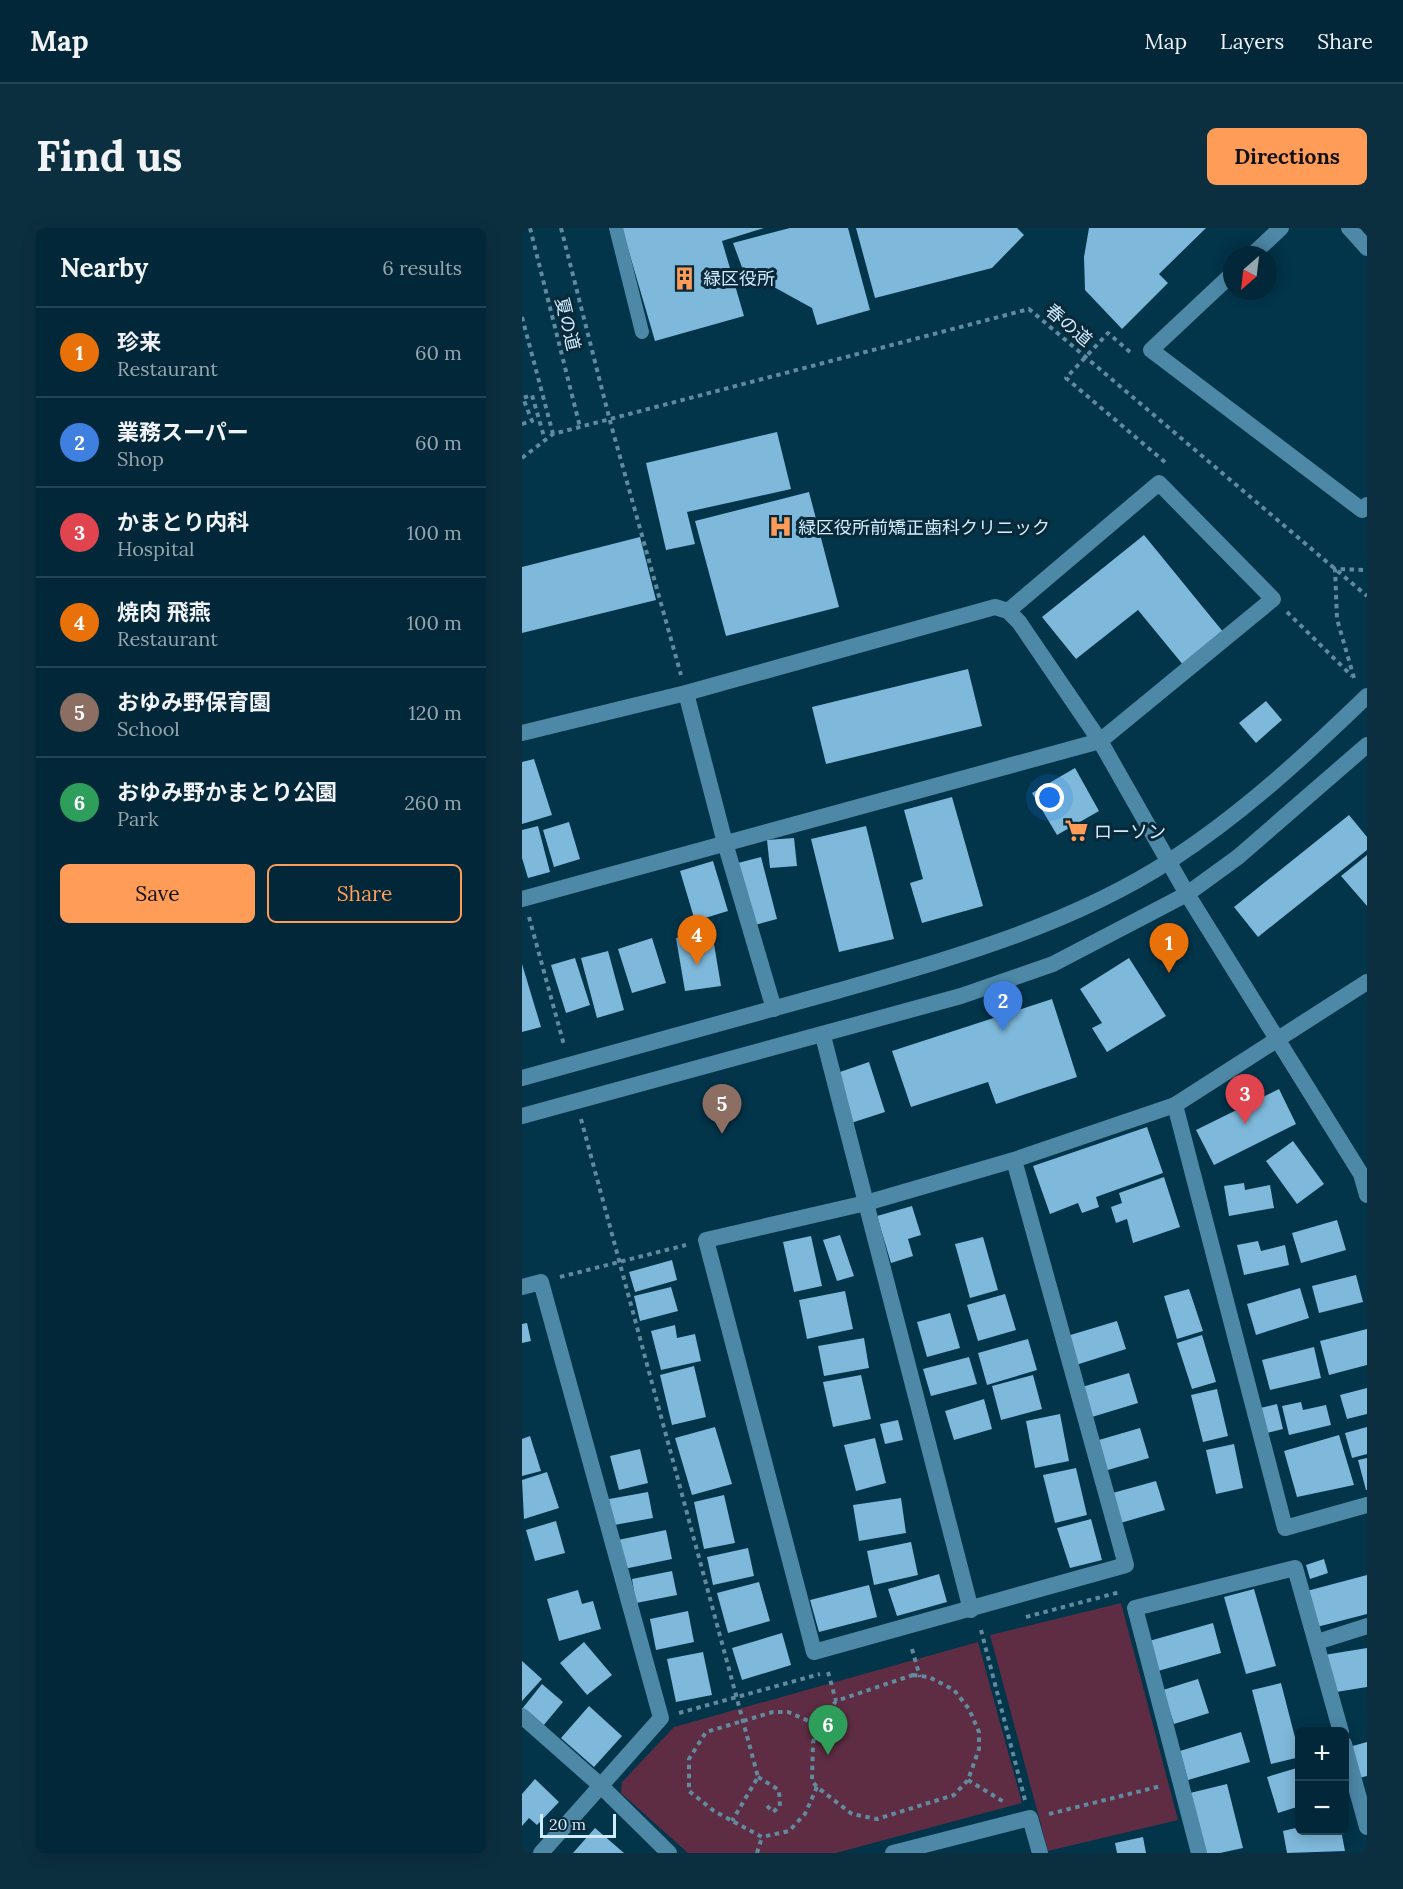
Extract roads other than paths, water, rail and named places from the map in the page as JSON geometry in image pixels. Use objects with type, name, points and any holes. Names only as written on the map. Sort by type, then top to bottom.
[{"type":"street","points":[[1262,246],[1281,228]]},
{"type":"street","points":[[1349,228],[1367,248]]},
{"type":"street","points":[[1223,282],[1151,350],[1362,510],[1367,505]]},
{"type":"street","points":[[523,898],[1100,741],[1274,599],[1159,483],[1008,611]]},
{"type":"street","points":[[522,733],[686,693],[985,608],[995,607],[1008,611],[1019,622],[1100,741],[1187,894],[1361,1174],[1367,1195]]},
{"type":"street","points":[[522,1078],[953,958],[1026,933],[1089,905],[1170,861],[1303,758],[1364,690]]},
{"type":"street","points":[[686,693],[725,843],[774,1009]]},
{"type":"street","points":[[522,1116],[823,1036],[961,996],[1053,964],[1187,894],[1238,857],[1367,745]]},
{"type":"street","points":[[1014,1160],[1126,1564],[971,1610],[814,1652],[706,1240],[866,1203],[1014,1160],[1175,1105],[1367,982]]},
{"type":"street","points":[[823,1036],[971,1610]]},
{"type":"street","points":[[1175,1105],[1285,1528],[1367,1505]]},
{"type":"street","points":[[522,1287],[541,1282],[661,1718],[542,1853]]},
{"type":"street","points":[[1199,1853],[1135,1608],[1295,1568],[1340,1727]]},
{"type":"street","points":[[1317,1642],[1367,1626]]},
{"type":"street","points":[[522,1716],[600,1785],[669,1853]]},
{"type":"street","points":[[1349,1762],[1367,1827]]},
{"type":"street","points":[[893,1853],[1030,1818],[1040,1853]]},
{"type":"lane","points":[[616,228],[642,332]]},
{"type":"place","name":"緑区役所","points":[[685,278]]},
{"type":"place","name":"緑区役所前矯正歯科クリニック","points":[[780,527]]},
{"type":"place","name":"ローソン","points":[[1076,831]]},
{"type":"place","name":"焼肉 飛燕","points":[[697,965]]},
{"type":"place","name":"珍来","points":[[1169,973]]},
{"type":"place","name":"業務スーパー","points":[[1003,1031]]},
{"type":"place","name":"かまとり内科","points":[[1245,1124]]},
{"type":"place","name":"おゆみ野保育園","points":[[722,1134]]},
{"type":"place","name":"おゆみ野かまとり公園","points":[[828,1755]]}]
